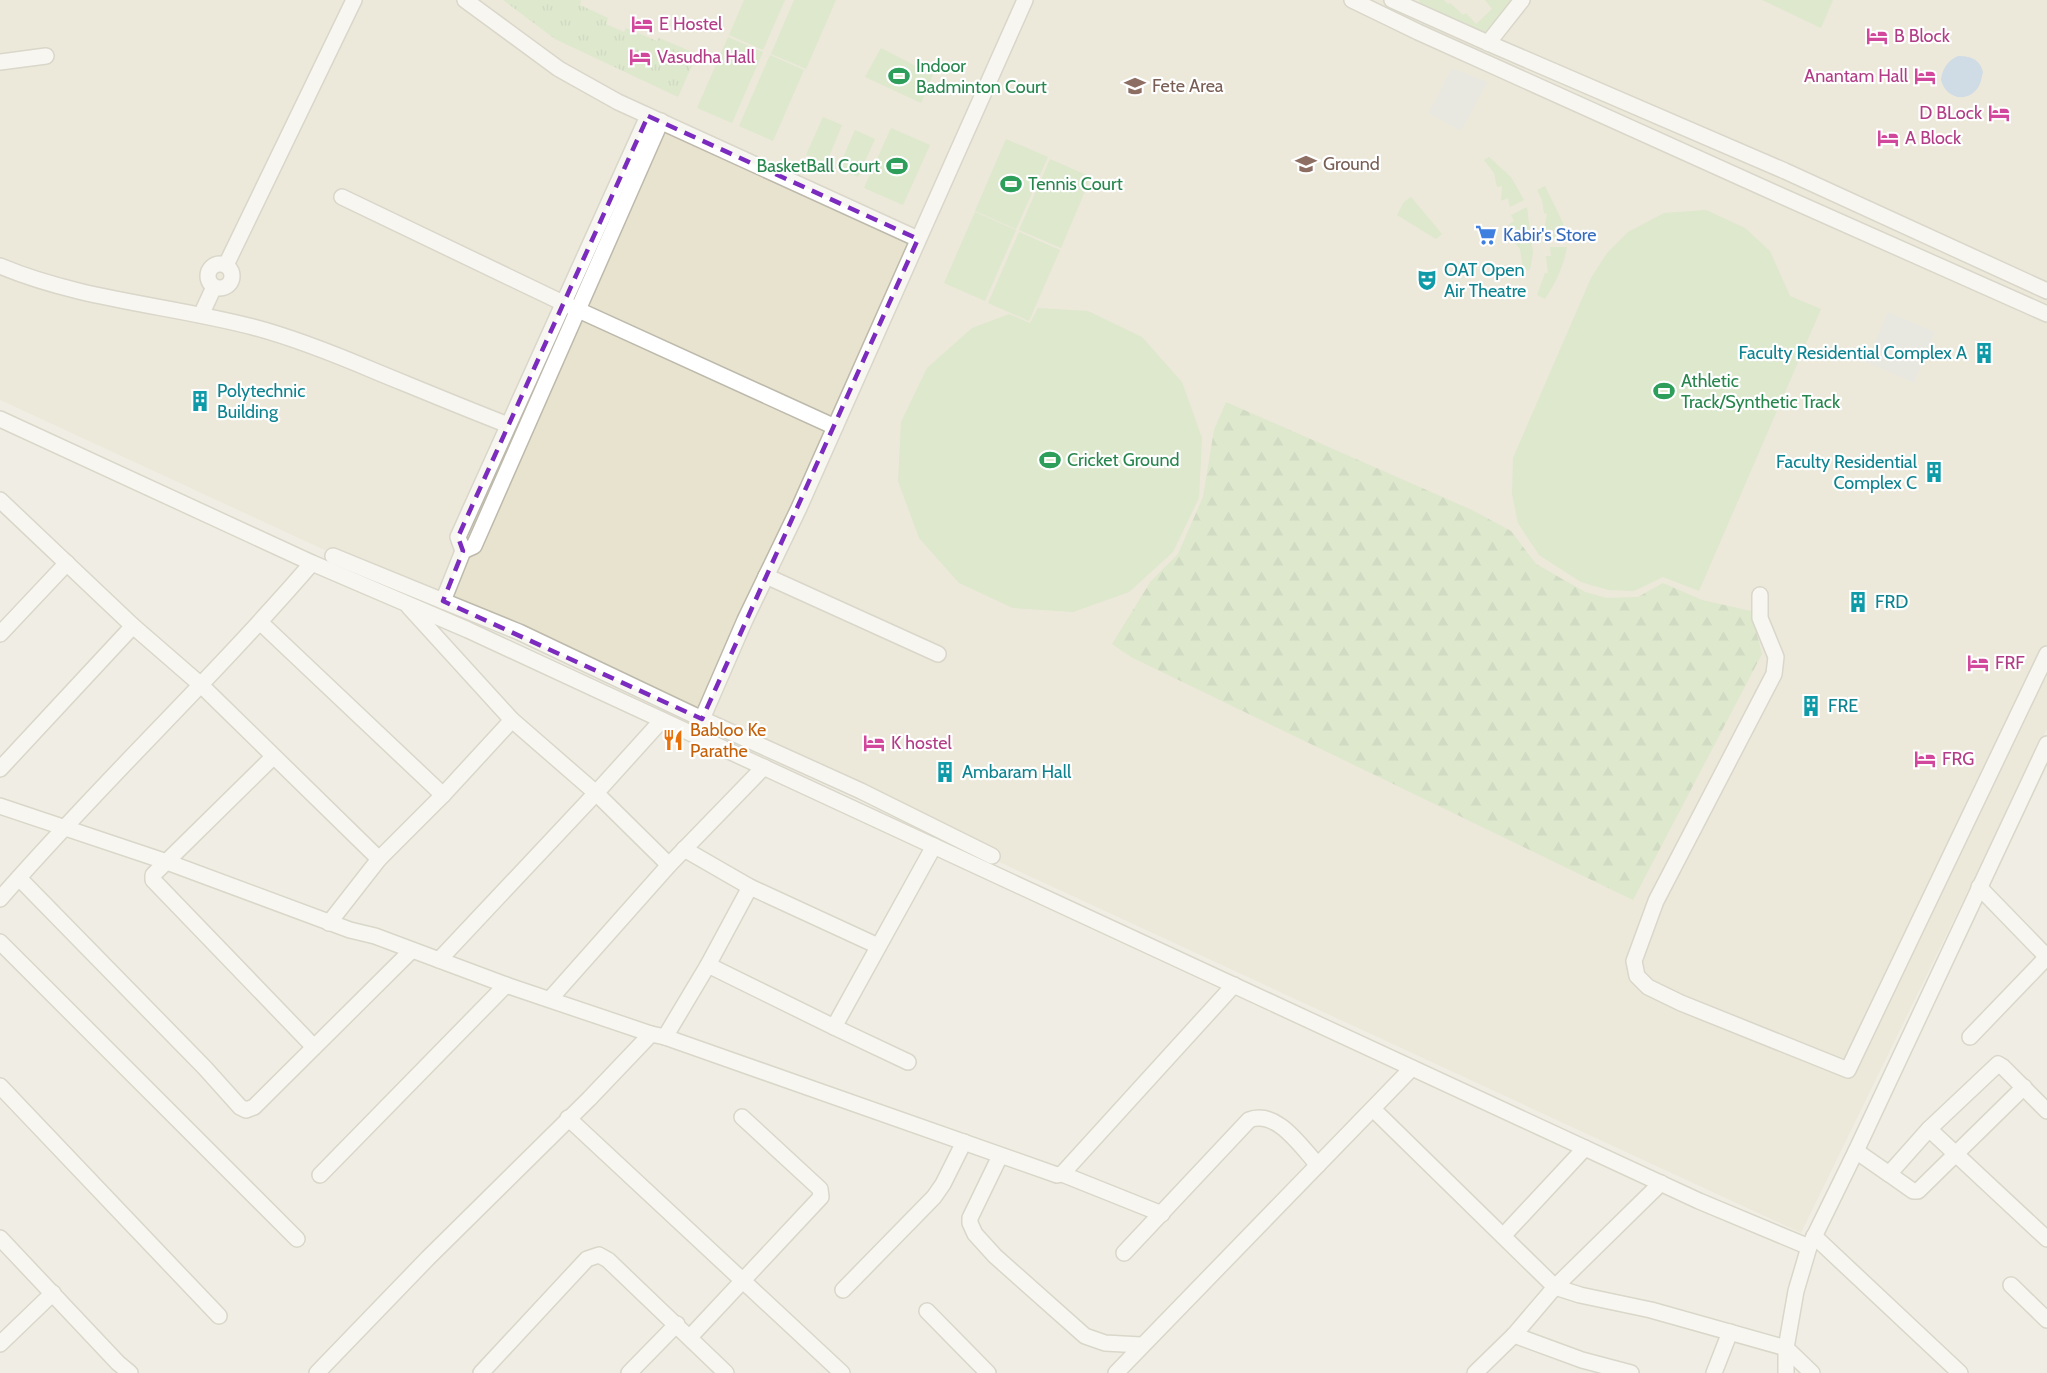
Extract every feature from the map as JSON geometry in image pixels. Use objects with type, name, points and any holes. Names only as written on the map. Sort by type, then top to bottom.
[{"type":"street","points":[[201,315],[214,286],[223,288],[230,282],[232,273],[226,265],[354,0]]},
{"type":"street","points":[[465,0],[559,69],[618,102],[918,239]]},
{"type":"street","points":[[702,719],[799,508],[1024,0]]},
{"type":"street","points":[[1352,0],[2047,314]]},
{"type":"street","points":[[1488,43],[1522,0]]},
{"type":"street","points":[[1402,2],[1517,56],[1785,171],[2047,291]]},
{"type":"street","points":[[0,62],[46,56]]},
{"type":"street","points":[[1507,72],[1517,56]]},
{"type":"street","points":[[463,551],[474,546],[571,306],[655,118]]},
{"type":"street","points":[[342,197],[571,306],[835,427]]},
{"type":"street","points":[[1907,251],[1915,231]]},
{"type":"street","points":[[0,266],[26,277],[102,297],[255,327],[330,352],[508,425]]},
{"type":"street","points":[[442,601],[463,551],[458,537],[508,425],[571,306]]},
{"type":"street","points":[[0,420],[662,720],[1661,1183],[1812,1242],[1960,1373]]},
{"type":"street","points":[[0,500],[133,626],[201,685],[379,859]]},
{"type":"street","points":[[333,556],[519,632],[861,791],[992,856]]},
{"type":"street","points":[[0,634],[67,563]]},
{"type":"street","points":[[0,899],[261,622],[312,563]]},
{"type":"street","points":[[766,576],[938,654]]},
{"type":"street","points":[[1760,595],[1760,618],[1776,657],[1773,674],[1656,901],[1634,961],[1635,971],[1640,981],[1648,987],[1681,1003],[1848,1070],[2047,654]]},
{"type":"street","points":[[405,603],[512,720],[596,793],[669,865]]},
{"type":"street","points":[[261,622],[443,795]]},
{"type":"street","points":[[0,769],[133,626]]},
{"type":"street","points":[[329,923],[379,859],[443,795],[512,720]]},
{"type":"street","points":[[439,960],[662,720]]},
{"type":"street","points":[[1786,1373],[1786,1348],[1796,1291],[1812,1242],[2047,744]]},
{"type":"street","points":[[273,757],[153,875],[153,880],[314,1047]]},
{"type":"street","points":[[550,999],[669,865],[764,767]]},
{"type":"street","points":[[0,806],[167,862],[329,923],[375,936],[506,985],[947,1135],[1049,1174],[1062,1174],[1162,1214]]},
{"type":"street","points":[[834,1027],[934,846]]},
{"type":"street","points":[[684,849],[750,887],[878,946]]},
{"type":"street","points":[[19,878],[243,1109],[249,1110],[254,1107],[411,951]]},
{"type":"street","points":[[317,1373],[568,1118],[658,1035],[708,965],[750,887]]},
{"type":"street","points":[[1970,1037],[2047,957],[1978,887]]},
{"type":"street","points":[[0,942],[297,1239]]},
{"type":"street","points":[[708,965],[908,1062]]},
{"type":"street","points":[[320,1174],[506,985]]},
{"type":"street","points":[[1062,1174],[1234,985]]},
{"type":"street","points":[[1889,1174],[1929,1130],[1996,1065],[2001,1065],[2047,1111]]},
{"type":"street","points":[[1116,1373],[1412,1068]]},
{"type":"street","points":[[0,1086],[219,1316]]},
{"type":"street","points":[[1856,1150],[1913,1191],[1918,1191],[2024,1087]]},
{"type":"street","points":[[1373,1109],[1555,1287],[1651,1310],[1786,1348],[1812,1373]]},
{"type":"street","points":[[690,1337],[820,1200],[822,1194],[820,1189],[742,1117]]},
{"type":"street","points":[[1124,1253],[1249,1120],[1256,1117],[1274,1122],[1286,1130],[1318,1165]]},
{"type":"street","points":[[568,1118],[842,1373]]},
{"type":"street","points":[[1929,1130],[2047,1239]]},
{"type":"street","points":[[843,1290],[934,1197],[944,1184],[964,1142]]},
{"type":"street","points":[[1503,1236],[1585,1148]]},
{"type":"street","points":[[1000,1156],[970,1218],[975,1234],[995,1256],[1085,1336],[1105,1343],[1141,1346]]},
{"type":"street","points":[[1475,1373],[1514,1335],[1555,1287],[1661,1183]]},
{"type":"street","points":[[0,1238],[53,1293],[119,1370]]},
{"type":"street","points":[[481,1373],[587,1259],[592,1256],[602,1256],[677,1324],[726,1373]]},
{"type":"street","points":[[2011,1285],[2047,1320]]},
{"type":"street","points":[[0,1344],[53,1293]]},
{"type":"street","points":[[927,1311],[988,1373]]},
{"type":"street","points":[[629,1373],[677,1324]]},
{"type":"street","points":[[1714,1373],[1730,1332]]},
{"type":"street","points":[[1514,1335],[1582,1360],[1631,1373]]},
{"type":"highlighted area","points":[[648,116],[918,239],[702,719],[443,601],[463,551],[458,537]]},
{"type":"shaded area","points":[[0,0],[2047,0],[2047,729],[1801,1233],[0,400]]},
{"type":"shaded area","points":[[1452,68],[1488,82],[1461,131],[1428,113]]},
{"type":"shaded area","points":[[1888,312],[1935,332],[1914,383],[1866,362]]},
{"type":"green space","points":[[503,0],[580,0],[580,5],[608,18],[606,24],[624,32],[626,28],[657,41],[659,38],[697,54],[678,97],[555,39]]},
{"type":"green space","points":[[744,0],[785,0],[763,50],[729,35]]},
{"type":"green space","points":[[794,0],[836,0],[806,69],[771,54]]},
{"type":"green space","points":[[1419,0],[1444,0],[1463,15],[1466,13],[1476,24],[1492,9],[1485,0],[1514,0],[1487,34],[1420,3]]},
{"type":"green space","points":[[1762,0],[1833,0],[1821,28]]},
{"type":"green space","points":[[728,37],[763,52],[732,123],[697,108]]},
{"type":"green space","name":"Indoor Badminton Court","points":[[881,48],[933,75],[921,103],[865,77]]},
{"type":"green space","points":[[770,55],[804,70],[773,141],[739,126]]},
{"type":"green space","points":[[823,117],[842,125],[826,164],[806,155]]},
{"type":"green space","name":"BasketBall Court","points":[[891,128],[930,145],[903,205],[864,188]]},
{"type":"green space","points":[[855,130],[875,139],[858,177],[838,169]]},
{"type":"green space","name":"Tennis Court","points":[[1006,139],[1048,157],[1016,229],[975,211]]},
{"type":"green space","points":[[1489,157],[1511,177],[1524,200],[1510,207],[1508,198],[1501,201],[1502,186],[1497,187],[1494,173],[1484,160]]},
{"type":"green space","name":"Tennis Court","points":[[1050,159],[1091,177],[1061,248],[1019,230]]},
{"type":"green space","points":[[1545,186],[1563,223],[1566,238],[1552,239],[1553,230],[1544,231],[1547,214],[1544,213],[1542,200],[1537,190]]},
{"type":"green space","points":[[1411,197],[1442,234],[1436,239],[1397,215],[1404,202]]},
{"type":"green space","points":[[1527,207],[1533,253],[1530,270],[1523,270],[1520,249],[1514,242],[1518,238],[1508,225],[1514,221],[1511,215]]},
{"type":"green space","name":"Athletic Track/Synthetic Track","points":[[1706,210],[1745,228],[1770,251],[1790,296],[1821,309],[1699,591],[1663,577],[1634,591],[1608,590],[1581,582],[1539,555],[1518,523],[1512,494],[1513,458],[1591,278],[1607,253],[1628,232],[1664,213]]},
{"type":"green space","name":"Tennis Court","points":[[975,212],[1016,230],[985,301],[944,283]]},
{"type":"green space","name":"Tennis Court","points":[[1019,232],[1060,250],[1029,321],[988,303]]},
{"type":"green space","points":[[1550,247],[1567,247],[1559,274],[1545,299],[1537,295],[1545,273],[1548,273],[1546,256],[1551,256]]},
{"type":"green space","name":"Cricket Ground","points":[[1038,308],[1088,311],[1142,337],[1182,382],[1202,438],[1199,498],[1173,552],[1129,592],[1073,612],[1013,608],[959,583],[919,538],[898,481],[901,422],[927,368],[972,328],[1009,314],[1030,323]]},
{"type":"green space","points":[[1226,402],[1472,510],[1511,531],[1536,564],[1585,592],[1607,598],[1638,597],[1663,583],[1702,600],[1751,611],[1762,654],[1633,900],[1131,657],[1112,644],[1151,581],[1178,554],[1203,497],[1214,430]]},
{"type":"water","points":[[1958,56],[1974,59],[1980,64],[1983,72],[1979,86],[1974,92],[1963,97],[1952,95],[1941,80],[1946,65]]},
{"type":"place","name":"E Hostel","points":[[642,24]]},
{"type":"place","name":"B Block","points":[[1877,36]]},
{"type":"place","name":"Vasudha Hall","points":[[640,57]]},
{"type":"place","name":"Indoor Badminton Court","points":[[899,76]]},
{"type":"place","name":"Anantam Hall","points":[[1925,76]]},
{"type":"place","name":"Fete Area","points":[[1135,86]]},
{"type":"place","name":"D BLock","points":[[1999,113]]},
{"type":"place","name":"A Block","points":[[1888,138]]},
{"type":"place","name":"Ground","points":[[1306,164]]},
{"type":"place","name":"BasketBall Court","points":[[897,166]]},
{"type":"place","name":"Tennis Court","points":[[1011,184]]},
{"type":"place","name":"Kabir's Store","points":[[1486,235]]},
{"type":"place","name":"OAT Open Air Theatre","points":[[1427,280]]},
{"type":"place","name":"Faculty Residential Complex A","points":[[1984,353]]},
{"type":"place","name":"Athletic Track/Synthetic Track","points":[[1664,391]]},
{"type":"place","name":"Polytechnic Building","points":[[200,401]]},
{"type":"place","name":"Cricket Ground","points":[[1050,460]]},
{"type":"place","name":"Faculty Residential Complex C","points":[[1934,472]]},
{"type":"place","name":"FRD","points":[[1858,602]]},
{"type":"place","name":"FRF","points":[[1978,663]]},
{"type":"place","name":"FRE","points":[[1811,706]]},
{"type":"place","name":"Babloo Ke Parathe","points":[[673,740]]},
{"type":"place","name":"K hostel","points":[[874,743]]},
{"type":"place","name":"FRG","points":[[1925,759]]},
{"type":"place","name":"Ambaram Hall","points":[[945,772]]}]
